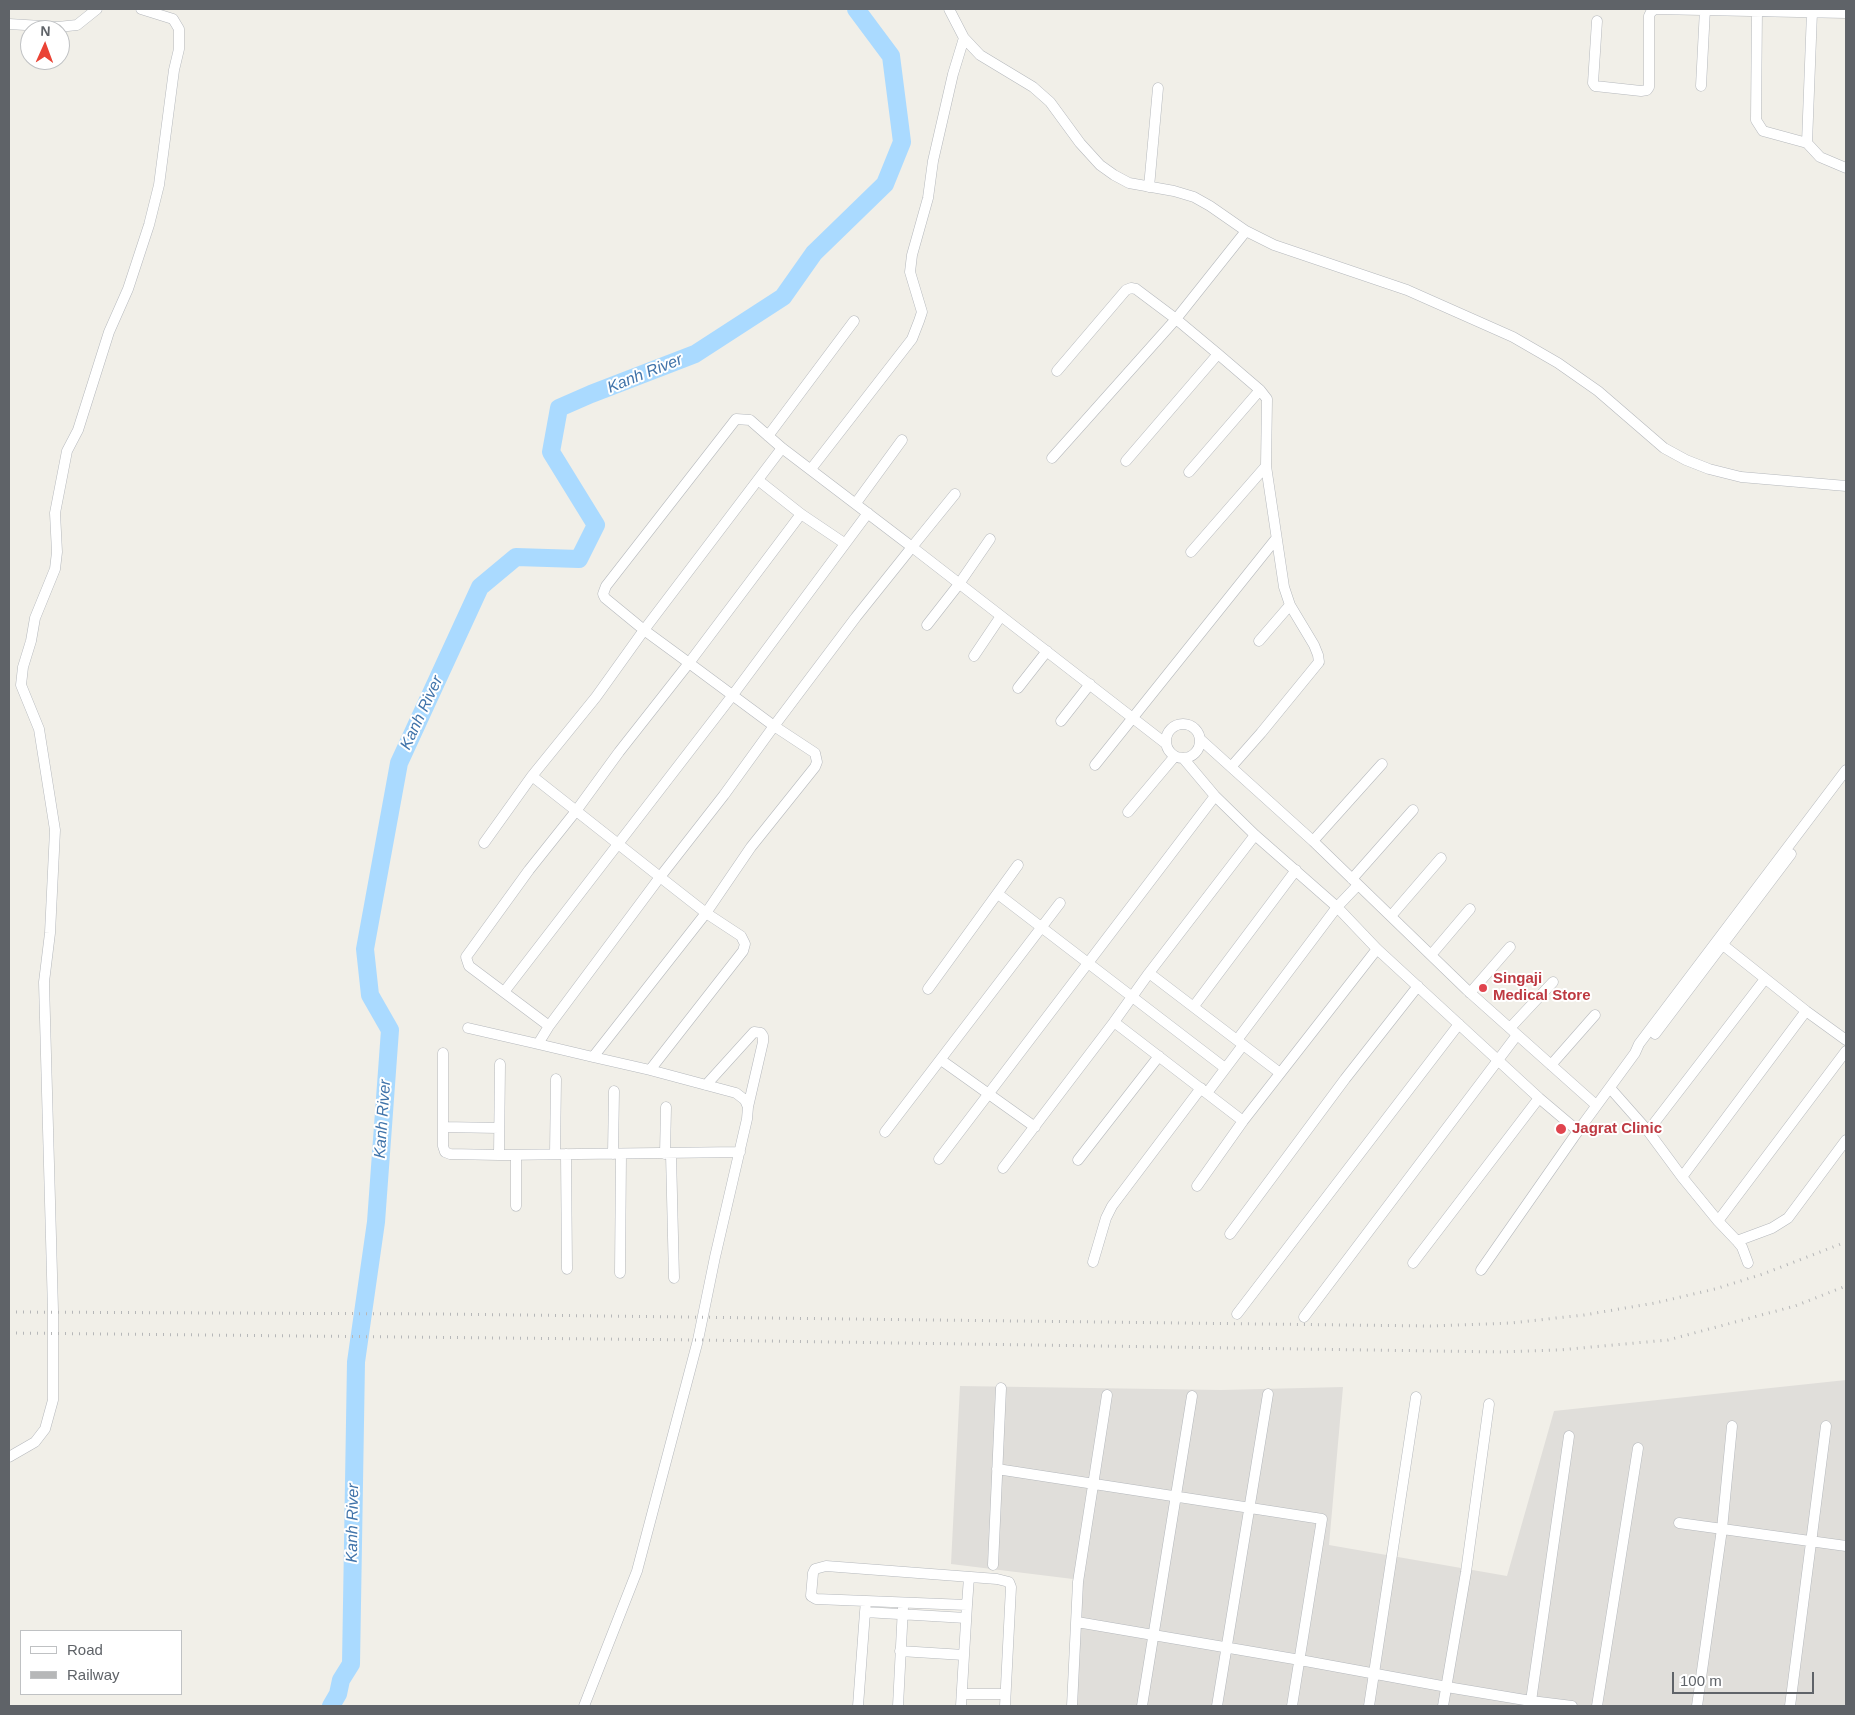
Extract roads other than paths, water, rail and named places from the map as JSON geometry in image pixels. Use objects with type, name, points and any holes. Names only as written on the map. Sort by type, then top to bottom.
[{"type":"street","points":[[9,24],[58,27],[77,25],[97,9]]},
{"type":"street","points":[[9,1457],[35,1442],[45,1429],[53,1400],[53,1311],[44,982],[50,933],[55,830],[39,728],[21,684],[23,667],[35,618],[55,569],[57,552],[55,513],[67,451],[78,430],[109,332],[128,289],[149,225],[159,185],[174,70],[179,49],[179,29],[173,19],[141,9]]},
{"type":"street","points":[[949,9],[964,38],[980,55],[1033,88],[1050,102],[1080,143],[1100,166],[1114,176],[1129,183],[1174,191],[1194,197],[1246,231],[1274,244],[1407,290],[1513,337],[1558,363],[1598,391],[1664,448],[1686,460],[1709,469],[1741,477],[1846,486]]},
{"type":"street","points":[[1596,21],[1593,83],[1595,86],[1641,91],[1649,88],[1649,16],[1655,9],[1846,13]]},
{"type":"street","points":[[1701,86],[1705,9]]},
{"type":"street","points":[[1757,10],[1756,120],[1762,131],[1807,143],[1820,157],[1846,168]]},
{"type":"street","points":[[1807,143],[1812,12]]},
{"type":"street","points":[[811,469],[912,339],[919,321],[922,312],[910,272],[912,255],[928,198],[933,161],[952,74],[964,38]]},
{"type":"street","points":[[1149,188],[1158,88]]},
{"type":"street","points":[[1052,458],[1176,319],[1246,231]]},
{"type":"street","points":[[1057,371],[1126,290],[1131,288],[1136,289],[1176,319],[1260,390],[1267,399],[1266,466],[1284,587],[1290,605],[1314,645],[1319,662],[1231,767]]},
{"type":"street","points":[[768,436],[854,321]]},
{"type":"street","points":[[1126,462],[1218,354]]},
{"type":"street","points":[[1190,472],[1260,390]]},
{"type":"street","points":[[593,1057],[706,913],[751,847],[815,767],[817,758],[815,753],[732,696],[644,630],[605,598],[603,594],[606,586],[736,418],[750,420],[782,448],[1166,743]]},
{"type":"street","points":[[856,503],[902,440]]},
{"type":"street","points":[[484,843],[532,776],[596,697],[644,630],[782,448]]},
{"type":"street","points":[[1191,552],[1266,466]]},
{"type":"street","points":[[758,480],[800,514],[844,543]]},
{"type":"street","points":[[538,1044],[549,1026],[856,617],[955,494]]},
{"type":"street","points":[[504,992],[732,696],[868,513]]},
{"type":"street","points":[[549,1026],[469,966],[466,957],[529,870],[689,663],[800,514]]},
{"type":"street","points":[[927,625],[959,584],[990,539]]},
{"type":"street","points":[[1096,765],[1276,540]]},
{"type":"street","points":[[1259,641],[1290,605]]},
{"type":"street","points":[[974,656],[1001,616]]},
{"type":"street","points":[[1018,688],[1047,651]]},
{"type":"street","points":[[1061,722],[1090,684]]},
{"type":"street","points":[[1578,1130],[1498,1061],[1377,949],[1337,908],[1215,796],[1179,757],[1168,750],[1166,743],[1168,731],[1172,727],[1184,724],[1195,728],[1200,740],[1313,841],[1470,993],[1596,1105]]},
{"type":"street","points":[[1128,812],[1179,757],[1192,756],[1200,740]]},
{"type":"street","points":[[1313,841],[1382,764]]},
{"type":"street","points":[[1720,943],[1846,770]]},
{"type":"street","points":[[532,776],[706,913],[741,936],[745,944],[743,952],[650,1070]]},
{"type":"street","points":[[1481,1270],[1578,1130],[1636,1053],[1639,1044],[1846,780]]},
{"type":"street","points":[[939,1159],[1215,796]]},
{"type":"street","points":[[1093,1262],[1106,1218],[1112,1206],[1204,1090],[1225,1068],[1240,1042],[1354,882],[1413,810]]},
{"type":"street","points":[[1003,1168],[1114,1022],[1131,996],[1256,835]]},
{"type":"street","points":[[1391,916],[1441,858]]},
{"type":"street","points":[[928,989],[1018,865]]},
{"type":"street","points":[[1194,1006],[1296,870]]},
{"type":"street","points":[[998,894],[1225,1068]]},
{"type":"street","points":[[885,1132],[1060,903]]},
{"type":"street","points":[[1430,955],[1470,909]]},
{"type":"street","points":[[1720,943],[1846,1040]]},
{"type":"street","points":[[1470,993],[1510,947]]},
{"type":"street","points":[[1197,1186],[1243,1121],[1377,949]]},
{"type":"street","points":[[1149,973],[1280,1073]]},
{"type":"street","points":[[1648,1131],[1765,979]]},
{"type":"street","points":[[1304,1317],[1498,1061],[1514,1032],[1553,982]]},
{"type":"street","points":[[1230,1234],[1345,1079],[1418,986]]},
{"type":"street","points":[[1682,1177],[1806,1011]]},
{"type":"street","points":[[1551,1065],[1595,1015]]},
{"type":"street","points":[[1114,1022],[1243,1121]]},
{"type":"street","points":[[1237,1314],[1459,1024]]},
{"type":"street","points":[[468,1028],[650,1070],[736,1093],[744,1100],[748,1107]]},
{"type":"street","points":[[584,1706],[637,1572],[698,1340],[715,1257],[740,1152],[763,1036],[760,1033],[754,1032],[706,1085]]},
{"type":"street","points":[[1718,1221],[1846,1051]]},
{"type":"street","points":[[443,1053],[443,1146],[445,1152],[450,1154],[668,1154],[740,1152]]},
{"type":"street","points":[[1078,1160],[1159,1056]]},
{"type":"street","points":[[941,1060],[1034,1127]]},
{"type":"street","points":[[499,1155],[500,1064]]},
{"type":"street","points":[[555,1154],[556,1079]]},
{"type":"street","points":[[1610,1088],[1648,1131],[1718,1221],[1742,1247],[1748,1263]]},
{"type":"street","points":[[614,1092],[620,1273]]},
{"type":"street","points":[[1413,1263],[1539,1098]]},
{"type":"street","points":[[666,1107],[674,1278]]},
{"type":"street","points":[[443,1128],[499,1128]]},
{"type":"street","points":[[1737,1241],[1772,1228],[1788,1218],[1846,1140]]},
{"type":"street","points":[[516,1154],[516,1206]]},
{"type":"street","points":[[566,1154],[567,1269]]},
{"type":"street","points":[[993,1565],[1001,1388]]},
{"type":"street","points":[[1217,1706],[1268,1394]]},
{"type":"street","points":[[1072,1706],[1078,1582],[1107,1395]]},
{"type":"street","points":[[1142,1706],[1192,1396]]},
{"type":"street","points":[[1369,1706],[1416,1397]]},
{"type":"street","points":[[1444,1706],[1466,1572],[1489,1404]]},
{"type":"street","points":[[1697,1706],[1722,1529],[1732,1426]]},
{"type":"street","points":[[1790,1706],[1826,1426]]},
{"type":"street","points":[[1524,1703],[1569,1436]]},
{"type":"street","points":[[1597,1706],[1638,1448]]},
{"type":"street","points":[[997,1469],[1322,1519],[1292,1706]]},
{"type":"street","points":[[1679,1523],[1846,1546]]},
{"type":"street","points":[[968,1606],[815,1598],[812,1596],[813,1572],[815,1569],[826,1566],[1005,1580],[1009,1582],[1011,1587],[1005,1706]]},
{"type":"street","points":[[961,1706],[969,1577]]},
{"type":"street","points":[[858,1706],[866,1601]]},
{"type":"street","points":[[898,1706],[904,1602]]},
{"type":"street","points":[[865,1612],[966,1618]]},
{"type":"street","points":[[1077,1622],[1300,1660],[1524,1703],[1572,1706]]},
{"type":"street","points":[[900,1651],[964,1655]]},
{"type":"street","points":[[962,1694],[1005,1694]]},
{"type":"waterway","name":"Kanh River","points":[[331,1706],[338,1694],[341,1680],[351,1664],[356,1362],[376,1222],[390,1030],[370,995],[365,949],[399,763],[480,587],[516,557],[579,559],[596,525],[551,452],[559,408],[695,354],[783,297],[814,253],[885,184],[902,142],[891,56],[856,9]]},
{"type":"railway","points":[[9,1312],[436,1314],[1430,1326],[1511,1323],[1584,1315],[1655,1303],[1715,1289],[1763,1274],[1846,1242]]},
{"type":"railway","points":[[9,1333],[698,1340],[1503,1352],[1559,1350],[1668,1340],[1795,1306],[1846,1286]]},
{"type":"place","name":"Singaji Medical Store","points":[[1483,988]]},
{"type":"place","name":"Jagrat Clinic","points":[[1561,1129]]}]
